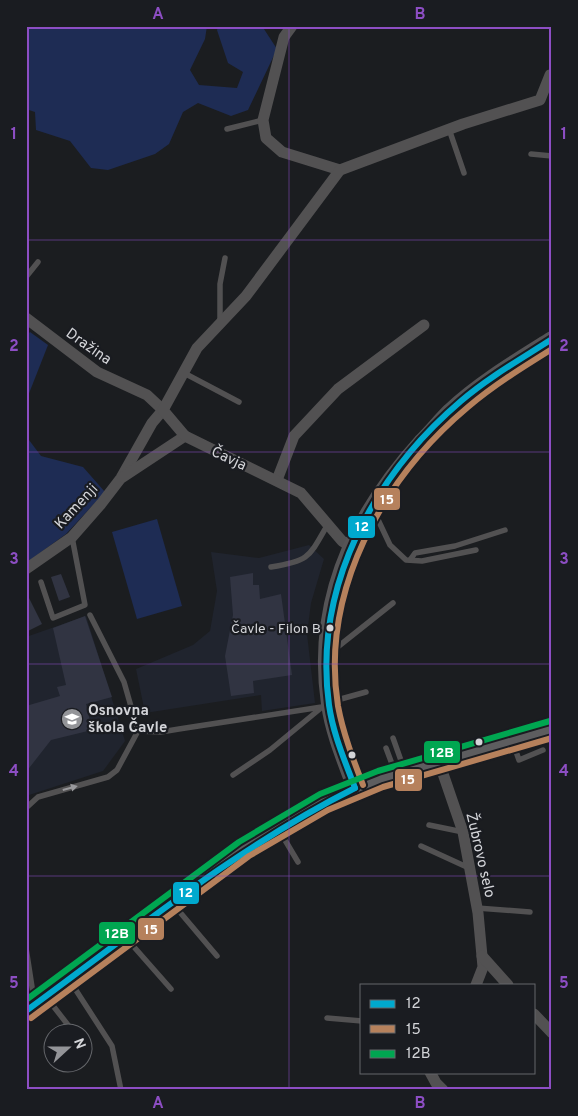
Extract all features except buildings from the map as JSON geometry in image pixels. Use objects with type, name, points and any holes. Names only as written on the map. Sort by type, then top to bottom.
[{"type":"main road","points":[[355,788],[327,705],[327,625],[334,590],[350,546],[371,505],[394,472],[449,412],[488,381],[552,339]]},
{"type":"main road","points":[[36,1004],[244,849],[278,829],[355,788],[552,729]]},
{"type":"street","points":[[292,26],[284,37],[263,120],[266,138],[282,152],[340,170]]},
{"type":"street","points":[[163,410],[198,348],[246,296],[340,170],[450,129],[540,100],[550,75],[552,75]]},
{"type":"street","name":"Dražina","points":[[26,318],[97,372],[146,395],[163,410]]},
{"type":"street","points":[[277,480],[294,436],[338,389],[424,325]]},
{"type":"street","name":"Čavja","points":[[163,410],[184,436],[301,493],[342,541],[350,546]]},
{"type":"street","name":"Kamenji","points":[[26,569],[72,536],[121,478],[152,423],[163,410]]},
{"type":"street","name":"Kamenji","points":[[121,478],[184,436]]},
{"type":"street","name":"Žubrovo selo","points":[[439,762],[463,832],[477,908],[483,967],[476,984]]},
{"type":"street","points":[[482,956],[507,984]]},
{"type":"street","points":[[536,1016],[552,1033]]},
{"type":"street","points":[[431,1074],[443,1090]]},
{"type":"lane","points":[[228,129],[263,120]]},
{"type":"lane","points":[[450,129],[464,173]]},
{"type":"lane","points":[[531,154],[552,156]]},
{"type":"lane","points":[[220,324],[220,284],[225,258]]},
{"type":"lane","points":[[26,277],[38,262]]},
{"type":"lane","points":[[184,373],[239,402]]},
{"type":"lane","points":[[371,505],[390,544],[399,554],[410,560],[422,561],[476,550]]},
{"type":"lane","points":[[271,567],[299,562],[309,556],[328,524]]},
{"type":"lane","points":[[410,560],[415,553],[455,546],[505,530]]},
{"type":"lane","points":[[40,582],[53,618],[85,605],[72,536]]},
{"type":"lane","points":[[326,656],[393,603]]},
{"type":"lane","points":[[26,808],[38,797],[108,777],[116,770],[138,731],[124,682],[90,615]]},
{"type":"lane","points":[[138,731],[161,732],[327,705],[366,692]]},
{"type":"lane","points":[[234,775],[270,750],[327,705]]},
{"type":"lane","points":[[393,738],[400,773]]},
{"type":"lane","points":[[512,741],[519,760],[543,750]]},
{"type":"lane","points":[[386,748],[400,773]]},
{"type":"lane","points":[[429,825],[463,832]]},
{"type":"lane","points":[[278,829],[298,862]]},
{"type":"lane","points":[[421,846],[470,869]]},
{"type":"lane","points":[[172,902],[217,956]]},
{"type":"lane","points":[[477,908],[530,912]]},
{"type":"lane","points":[[126,937],[171,990]]},
{"type":"lane","points":[[26,948],[36,1004],[62,1024]]},
{"type":"lane","points":[[69,979],[112,1046],[117,1062],[121,1090]]},
{"type":"lane","points":[[327,1018],[360,1022]]},
{"type":"shaded area","points":[[26,26],[207,26],[205,39],[190,70],[199,85],[237,88],[243,72],[228,63],[217,30],[219,26],[262,26],[277,49],[248,110],[231,116],[198,103],[183,112],[169,144],[155,154],[108,170],[91,168],[70,141],[36,130],[35,112],[26,109]]},
{"type":"shaded area","points":[[30,332],[48,345],[26,401],[26,336]]},
{"type":"shaded area","points":[[26,436],[41,456],[83,467],[105,492],[66,534],[26,563]]},
{"type":"shaded area","points":[[157,519],[182,606],[137,619],[112,532]]},
{"type":"shaded area","points":[[309,545],[324,559],[311,603],[307,634],[315,703],[262,711],[261,695],[145,713],[136,669],[193,645],[210,631],[217,591],[211,552],[259,558]]},
{"type":"shaded area","name":"Osnovna škola Čavle","points":[[86,616],[125,741],[103,771],[26,796],[26,637]]},
{"type":"transit line","name":"12","points":[[355,788],[333,726],[329,705],[326,661],[330,619],[341,577],[356,537],[376,499],[401,464],[429,431],[461,401],[483,384],[552,339]]},
{"type":"transit line","name":"15","points":[[363,785],[340,716],[335,663],[339,621],[349,580],[364,541],[384,503],[409,468],[437,436],[488,391],[552,349]]},
{"type":"transit line","name":"12B","points":[[26,1000],[239,842],[320,794],[378,771],[550,721]]},
{"type":"transit line","name":"15","points":[[31,1018],[249,856],[328,810],[383,787],[552,738]]},
{"type":"transit line","name":"12","points":[[26,1011],[186,892],[227,864],[311,812],[355,788]]},
{"type":"place","name":"Čavle - Filon B","points":[[330,628]]},
{"type":"place","name":"Osnovna škola Čavle","points":[[72,719]]}]
